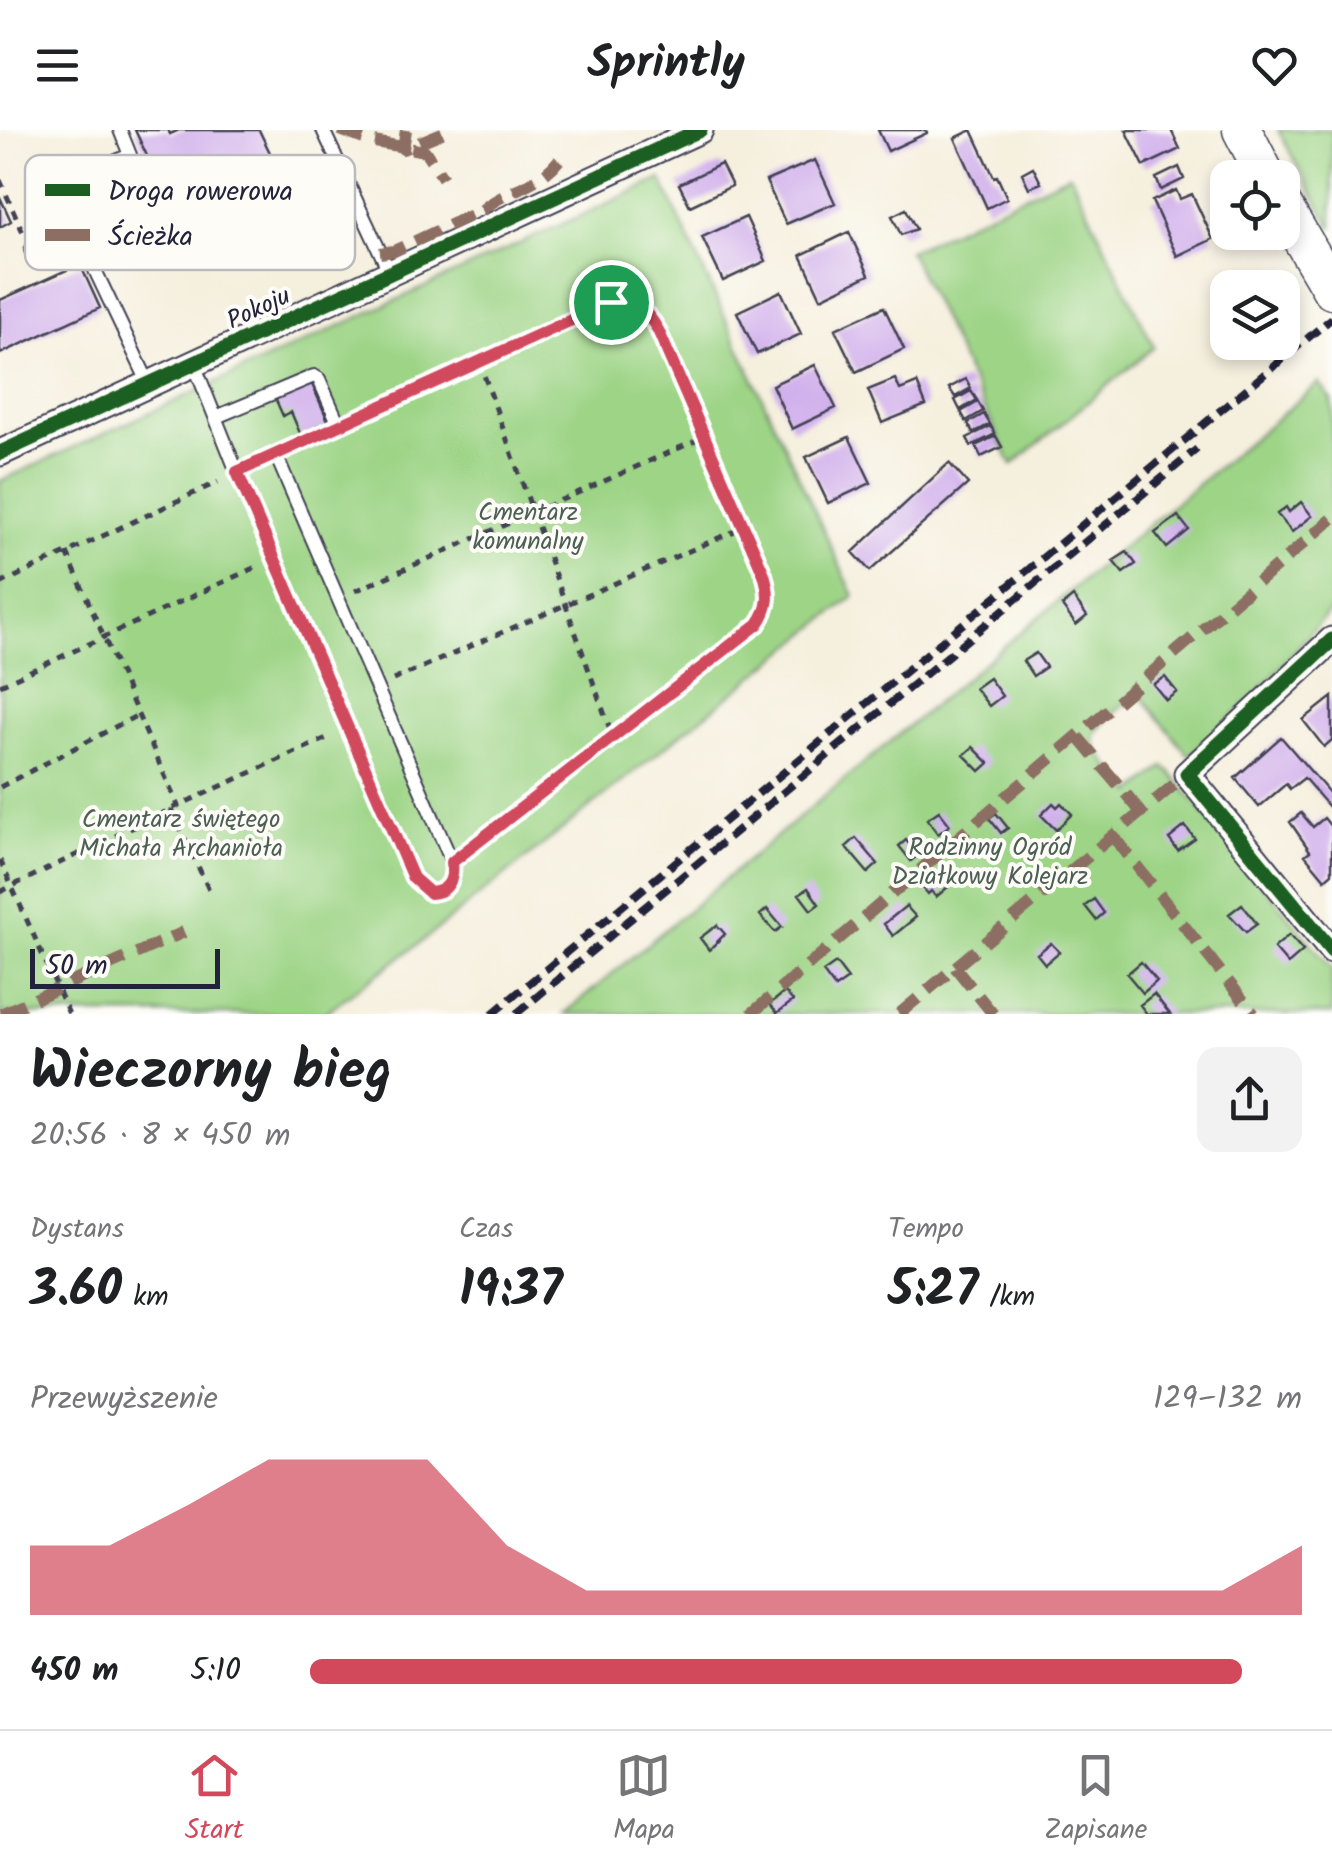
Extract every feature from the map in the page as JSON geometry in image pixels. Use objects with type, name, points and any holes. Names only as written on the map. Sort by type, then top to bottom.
[{"type":"street","name":"Pokoju","points":[[0,453],[700,130]]},
{"type":"street","points":[[1242,130],[1258,160]]},
{"type":"street","points":[[1300,235],[1332,290]]},
{"type":"street","points":[[1332,640],[1187,774],[1332,950]]},
{"type":"lane","points":[[120,130],[128,155]]},
{"type":"lane","points":[[323,130],[335,155]]},
{"type":"lane","points":[[355,198],[390,273]]},
{"type":"lane","points":[[95,270],[149,384]]},
{"type":"lane","points":[[194,364],[413,878],[430,893],[438,893],[450,884],[454,875],[452,862],[276,455]]},
{"type":"lane","points":[[216,417],[314,376],[319,379],[337,426],[237,472]]},
{"type":"path","points":[[0,180],[25,235]]},
{"type":"path","points":[[337,426],[611,302],[633,302],[647,312],[658,330],[768,589],[765,614],[758,624],[452,862]]},
{"type":"path","points":[[478,362],[612,737]]},
{"type":"path","points":[[338,598],[704,436]]},
{"type":"path","points":[[0,584],[218,482]]},
{"type":"path","points":[[376,687],[744,527]]},
{"type":"path","points":[[67,553],[211,894]]},
{"type":"path","points":[[0,685],[256,567]]},
{"type":"path","points":[[0,787],[138,716]]},
{"type":"path","points":[[0,892],[329,737]]},
{"type":"path","points":[[0,860],[69,1014]]},
{"type":"green space","points":[[1278,130],[1332,130],[1332,229],[1300,170],[1300,160],[1294,160]]},
{"type":"green space","points":[[1070,174],[1154,347],[1012,465],[909,251]]},
{"type":"green space","points":[[661,179],[854,596],[425,939],[323,1014],[0,1014],[0,481]]},
{"type":"green space","name":"Rodzinny Ogród Działkowy Kolejarz","points":[[1319,383],[1332,400],[1332,609],[1254,697],[1189,756],[1138,692],[1105,721],[1094,740],[1104,760],[1133,793],[1164,767],[1171,773],[1332,969],[1332,1014],[564,1014]]},
{"type":"building","points":[[135,130],[168,130],[170,134],[179,130],[259,130],[271,155],[147,155]]},
{"type":"building","points":[[878,130],[925,130],[927,133],[888,151]]},
{"type":"building","points":[[972,130],[1007,198],[987,208],[955,138]]},
{"type":"building","points":[[1126,130],[1171,130],[1180,149],[1144,166]]},
{"type":"building","points":[[815,160],[835,203],[786,224],[766,181]]},
{"type":"building","points":[[721,164],[732,186],[690,206],[679,184]]},
{"type":"building","points":[[1033,167],[1041,183],[1029,188],[1022,173]]},
{"type":"building","points":[[1179,167],[1184,179],[1161,190],[1156,178]]},
{"type":"building","points":[[1176,190],[1180,199],[1192,194],[1210,240],[1177,256],[1152,201]]},
{"type":"building","points":[[0,197],[11,221],[0,227]]},
{"type":"building","points":[[906,209],[916,229],[901,235],[892,216]]},
{"type":"building","points":[[746,217],[766,261],[723,281],[702,237]]},
{"type":"building","points":[[849,232],[869,275],[821,298],[801,255]]},
{"type":"building","points":[[67,270],[83,270],[100,308],[0,354],[0,300]]},
{"type":"building","points":[[781,291],[801,334],[757,354],[737,312]]},
{"type":"building","points":[[884,307],[904,349],[856,372],[835,329]]},
{"type":"building","points":[[815,365],[836,408],[792,429],[772,385]]},
{"type":"building","points":[[895,379],[900,390],[917,383],[926,405],[882,423],[868,390]]},
{"type":"building","points":[[966,379],[971,388],[955,397],[949,388]]},
{"type":"building","points":[[311,382],[330,425],[302,438],[291,412],[283,416],[275,398]]},
{"type":"building","points":[[971,391],[977,400],[960,410],[955,400]]},
{"type":"building","points":[[978,402],[983,411],[966,421],[961,412]]},
{"type":"building","points":[[984,414],[990,424],[973,433],[968,423]]},
{"type":"building","points":[[991,426],[995,434],[971,446],[967,438]]},
{"type":"building","points":[[996,436],[1002,447],[981,457],[976,446]]},
{"type":"building","points":[[849,437],[871,483],[828,503],[806,457]]},
{"type":"building","points":[[949,463],[968,484],[870,571],[853,552]]},
{"type":"building","points":[[1301,502],[1312,516],[1292,532],[1277,514],[1286,507],[1289,512]]},
{"type":"building","points":[[1178,516],[1189,530],[1167,548],[1155,533]]},
{"type":"building","points":[[1127,552],[1136,564],[1123,573],[1113,561]]},
{"type":"building","points":[[1073,597],[1087,616],[1076,625],[1062,606]]},
{"type":"building","points":[[1036,653],[1046,667],[1033,676],[1023,661]]},
{"type":"building","points":[[1165,677],[1177,692],[1166,700],[1153,684]]},
{"type":"building","points":[[989,678],[1002,696],[989,706],[975,688]]},
{"type":"building","points":[[1332,697],[1332,740],[1324,747],[1303,720]]},
{"type":"building","points":[[1281,737],[1332,796],[1330,808],[1304,778],[1290,789],[1286,784],[1259,807],[1235,778]]},
{"type":"building","points":[[973,747],[989,763],[980,771],[964,755]]},
{"type":"building","points":[[1053,803],[1057,807],[1061,803],[1072,814],[1056,830],[1041,815]]},
{"type":"building","points":[[939,811],[950,825],[938,834],[927,819]]},
{"type":"building","points":[[996,813],[1008,828],[1001,833],[989,818]]},
{"type":"building","points":[[1301,813],[1313,827],[1324,818],[1332,828],[1332,873],[1325,879],[1305,855],[1310,851],[1290,822]]},
{"type":"building","points":[[1185,826],[1195,839],[1178,851],[1169,839]]},
{"type":"building","points":[[856,838],[878,864],[868,873],[846,847]]},
{"type":"building","points":[[906,840],[918,855],[911,861],[899,846]]},
{"type":"building","points":[[944,871],[950,879],[945,883],[948,887],[936,897],[931,891],[928,894],[923,888]]},
{"type":"building","points":[[808,888],[819,904],[811,910],[799,894]]},
{"type":"building","points":[[1094,899],[1104,913],[1096,920],[1085,906]]},
{"type":"building","points":[[1242,904],[1257,924],[1246,932],[1229,914]]},
{"type":"building","points":[[906,906],[916,917],[893,936],[884,924]]},
{"type":"building","points":[[767,909],[782,927],[775,932],[760,915]]},
{"type":"building","points":[[717,925],[725,934],[709,950],[700,938]]},
{"type":"building","points":[[1289,935],[1303,951],[1288,964],[1274,948]]},
{"type":"building","points":[[1051,943],[1059,952],[1045,964],[1037,954]]},
{"type":"building","points":[[1141,962],[1157,981],[1143,993],[1127,974]]},
{"type":"building","points":[[836,963],[848,979],[835,988],[823,972]]},
{"type":"building","points":[[785,992],[793,1001],[777,1013],[770,1004]]},
{"type":"building","points":[[1154,994],[1170,1014],[1147,1014],[1140,1005]]},
{"type":"railway","points":[[492,1014],[1332,318]]},
{"type":"railway","points":[[516,1014],[1197,449]]},
{"type":"marked path","points":[[340,130],[369,141],[425,151],[443,178]]},
{"type":"marked path","points":[[406,130],[403,149],[449,130]]},
{"type":"marked path","points":[[380,253],[394,251],[482,210],[542,176],[559,160]]},
{"type":"marked path","points":[[751,1014],[1332,519]]},
{"type":"marked path","points":[[1078,737],[1141,812]]},
{"type":"marked path","points":[[899,1014],[1187,774]]},
{"type":"marked path","points":[[1113,836],[1254,1014]]},
{"type":"marked path","points":[[1,1014],[184,932]]},
{"type":"marked path","points":[[955,967],[993,1014]]},
{"type":"cycle path","points":[[0,453],[700,130]]},
{"type":"cycle path","points":[[1332,640],[1187,774],[1332,951]]},
{"type":"route","points":[[611,302],[633,302],[647,312],[658,330],[764,574],[769,602],[758,624],[452,862],[454,875],[450,884],[438,893],[430,893],[413,878],[237,472],[611,302]]},
{"type":"park label","name":"Cmentarz komunalny","points":[[528,526]]},
{"type":"park label","name":"Cmentarz świętego Michała Archanioła","points":[[181,832]]}]
